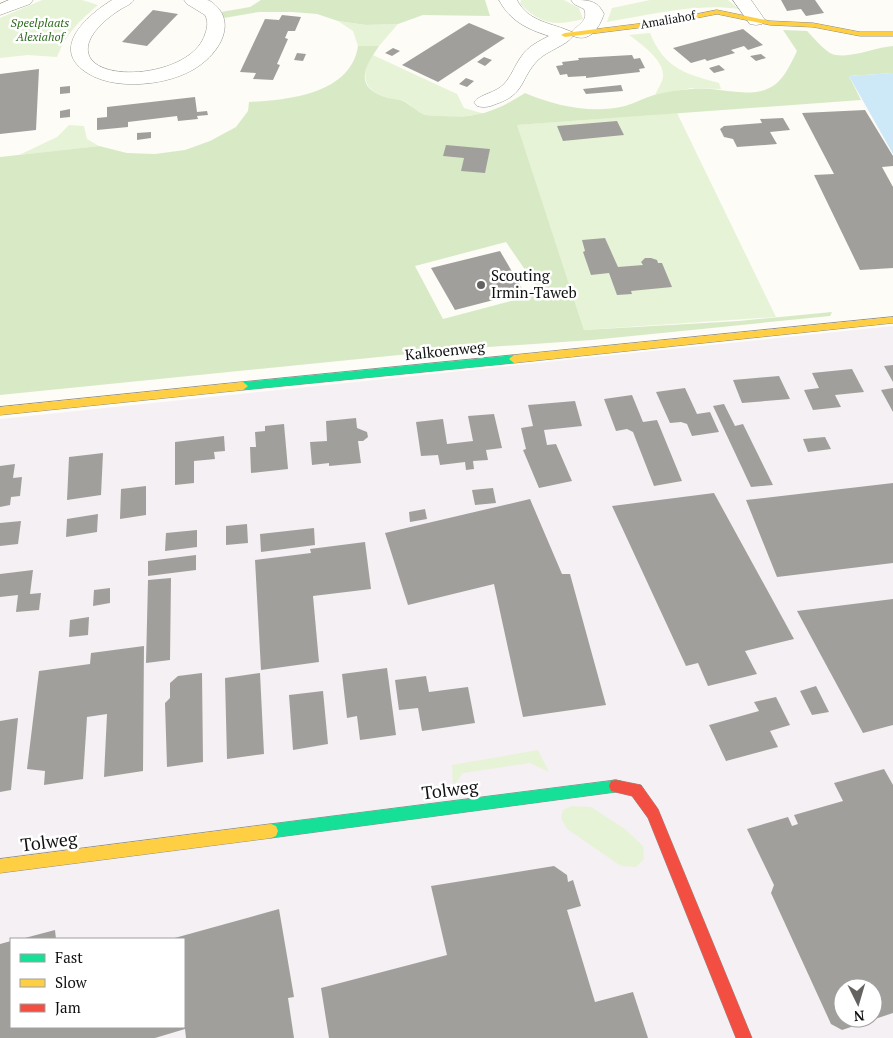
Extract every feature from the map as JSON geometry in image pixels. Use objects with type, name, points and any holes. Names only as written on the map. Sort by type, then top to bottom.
[{"type":"street","points":[[0,10],[24,0]]},
{"type":"street","points":[[116,1],[94,22],[80,40],[82,58],[85,63],[100,75],[114,78],[138,78],[154,77],[177,70],[202,54],[209,44],[215,34],[216,17],[209,8],[192,0]]},
{"type":"street","name":"Amaliahof","points":[[508,0],[511,8],[528,22],[573,34],[661,23],[717,12],[756,20],[813,25],[860,34],[893,34]]},
{"type":"street","name":"Amaliahof","points":[[484,102],[499,97],[512,87],[529,58],[545,45],[590,26],[595,14],[592,6],[580,0]]},
{"type":"street","points":[[742,0],[756,20]]},
{"type":"street","name":"Kalkoenweg","points":[[0,411],[893,320]]},
{"type":"street","name":"Tolweg","points":[[0,866],[616,786],[636,790],[653,814],[744,1038]]},
{"type":"shaded area","points":[[893,326],[893,1038],[0,1038],[0,419]]},
{"type":"green space","name":"Speelplaats Alexiahof","points":[[42,0],[82,0],[98,5],[74,28],[57,57],[28,55],[0,58],[0,18]]},
{"type":"green space","points":[[261,0],[485,0],[490,16],[423,15],[398,24],[366,25],[338,21],[317,14],[259,12],[224,18],[221,12],[250,7]]},
{"type":"green space","points":[[521,0],[564,0],[579,8],[583,19],[564,23],[542,20],[520,4]]},
{"type":"green space","points":[[650,0],[728,0],[739,9],[689,9],[607,22],[612,8]]},
{"type":"green space","points":[[338,21],[366,25],[398,24],[379,46],[358,46],[353,31]]},
{"type":"green space","points":[[783,30],[807,31],[827,51],[837,55],[852,55],[893,46],[893,73],[849,76],[861,100],[517,125],[584,330],[739,321],[832,312],[830,316],[592,340],[459,349],[0,395],[0,157],[99,146],[127,153],[155,154],[185,150],[210,141],[236,127],[248,111],[249,102],[299,96],[331,84],[343,75],[353,62],[358,46],[379,46],[369,62],[365,76],[366,83],[377,94],[403,101],[423,114],[454,117],[476,115],[495,109],[525,93],[561,105],[599,109],[625,106],[654,95],[682,90],[759,91],[773,86],[782,78],[797,51]],"holes":[[[506,242],[541,293],[443,319],[415,266]]]},
{"type":"green space","points":[[650,33],[656,45],[669,62],[686,72],[719,83],[721,89],[692,88],[655,95],[662,81],[661,67],[653,55],[629,35]]},
{"type":"green space","points":[[373,55],[457,94],[464,108],[485,114],[453,117],[429,116],[420,113],[404,101],[380,95],[369,87],[366,82],[366,70]]},
{"type":"green space","points":[[677,113],[776,317],[584,330],[516,125]]},
{"type":"green space","points":[[69,125],[84,126],[87,139],[99,146],[19,155],[57,137]]},
{"type":"green space","points":[[538,750],[549,772],[530,763],[463,773],[453,787],[452,765]]},
{"type":"green space","points":[[572,806],[591,807],[625,829],[643,846],[644,859],[636,867],[621,866],[567,829],[561,818],[563,810]]},
{"type":"water","points":[[893,73],[893,154],[849,76]]},
{"type":"building","points":[[781,0],[815,0],[824,13],[806,16],[801,9],[787,11]]},
{"type":"building","points":[[153,10],[178,14],[147,46],[122,42]]},
{"type":"building","points":[[282,15],[301,17],[295,31],[288,31],[285,38],[288,39],[277,64],[280,65],[273,80],[253,79],[256,73],[240,72],[265,19],[279,20]]},
{"type":"building","points":[[469,23],[505,38],[438,82],[402,65]]},
{"type":"building","points":[[743,29],[763,45],[748,50],[744,46],[731,50],[735,53],[707,61],[705,59],[691,63],[673,48]]},
{"type":"building","points":[[393,48],[400,51],[392,56],[385,53]]},
{"type":"building","points":[[297,53],[306,54],[303,61],[294,60]]},
{"type":"building","points":[[761,54],[766,58],[756,61],[750,56]]},
{"type":"building","points":[[632,55],[634,59],[640,58],[645,68],[639,69],[640,72],[586,78],[586,76],[568,77],[567,74],[560,75],[556,66],[563,65],[562,62],[579,60],[578,58]]},
{"type":"building","points":[[484,57],[492,60],[485,66],[477,62]]},
{"type":"building","points":[[719,65],[725,70],[714,73],[709,68]]},
{"type":"building","points":[[39,69],[36,130],[0,134],[0,74]]},
{"type":"building","points":[[466,78],[474,81],[467,87],[459,84]]},
{"type":"building","points":[[621,85],[623,91],[586,94],[583,89]]},
{"type":"building","points":[[70,86],[70,93],[60,94],[60,87]]},
{"type":"building","points":[[195,97],[197,112],[207,111],[208,115],[197,116],[198,119],[178,121],[177,116],[128,122],[128,127],[97,130],[97,118],[107,117],[107,107]]},
{"type":"building","points":[[70,109],[70,117],[60,118],[60,111]]},
{"type":"building","points":[[865,110],[893,156],[893,166],[882,167],[893,187],[893,268],[860,270],[814,175],[834,174],[802,113]]},
{"type":"building","points":[[783,118],[790,130],[770,132],[777,144],[737,147],[733,139],[724,137],[720,129],[724,126],[762,123],[760,119]]},
{"type":"building","points":[[617,121],[624,135],[563,141],[557,126]]},
{"type":"building","points":[[151,132],[151,138],[137,140],[137,133]]},
{"type":"building","points":[[446,145],[490,149],[485,173],[461,171],[464,158],[443,156]]},
{"type":"building","points":[[605,238],[618,267],[643,265],[641,262],[645,258],[657,260],[658,263],[662,263],[672,287],[631,291],[632,294],[617,295],[609,273],[591,275],[583,252],[585,251],[582,240]]},
{"type":"building","points":[[500,251],[524,292],[455,310],[431,268]]},
{"type":"building","points":[[893,365],[893,382],[884,366]]},
{"type":"building","points":[[852,369],[864,392],[835,395],[841,407],[813,410],[804,390],[819,388],[812,373]]},
{"type":"building","points":[[779,376],[790,399],[742,403],[733,380]]},
{"type":"building","points":[[685,388],[697,414],[710,412],[719,432],[692,436],[687,424],[681,422],[670,423],[656,392]]},
{"type":"building","points":[[893,388],[893,412],[881,390]]},
{"type":"building","points":[[632,395],[643,422],[657,420],[682,481],[654,486],[633,432],[627,429],[616,431],[604,399]]},
{"type":"building","points":[[575,401],[582,426],[544,430],[547,445],[556,444],[572,481],[539,488],[523,450],[526,449],[521,428],[533,426],[528,405]]},
{"type":"building","points":[[724,404],[735,426],[743,424],[773,485],[751,487],[713,406]]},
{"type":"building","points":[[494,414],[502,448],[486,450],[488,460],[473,461],[474,469],[466,470],[465,462],[440,465],[438,455],[421,456],[416,422],[443,419],[447,444],[473,441],[468,416]]},
{"type":"building","points":[[356,418],[357,428],[367,432],[368,437],[363,441],[358,441],[361,463],[329,466],[329,463],[312,465],[310,442],[327,441],[326,421]]},
{"type":"building","points":[[284,424],[288,469],[251,473],[250,447],[256,447],[255,432],[265,431],[265,426]]},
{"type":"building","points":[[224,436],[225,451],[214,452],[215,459],[194,461],[194,483],[175,485],[175,442]]},
{"type":"building","points":[[825,437],[831,449],[808,452],[803,439]]},
{"type":"building","points":[[103,453],[101,495],[67,500],[69,457]]},
{"type":"building","points":[[15,464],[13,478],[22,477],[20,496],[11,497],[10,505],[0,507],[0,466]]},
{"type":"building","points":[[893,483],[893,563],[777,577],[746,500]]},
{"type":"building","points":[[146,486],[146,515],[120,519],[121,489]]},
{"type":"building","points":[[493,488],[496,503],[475,505],[472,490]]},
{"type":"building","points":[[714,493],[794,639],[745,651],[757,674],[708,686],[698,663],[686,666],[612,506]]},
{"type":"building","points":[[530,499],[562,574],[570,574],[606,705],[523,717],[494,584],[408,605],[385,533]]},
{"type":"building","points":[[425,509],[427,519],[410,522],[409,512]]},
{"type":"building","points":[[98,514],[97,532],[66,537],[67,519]]},
{"type":"building","points":[[21,521],[18,544],[0,546],[0,523]]},
{"type":"building","points":[[247,524],[248,543],[226,545],[226,526]]},
{"type":"building","points":[[314,528],[315,545],[261,552],[260,534]]},
{"type":"building","points":[[197,530],[197,547],[165,551],[166,533]]},
{"type":"building","points":[[365,542],[371,589],[313,596],[319,662],[261,670],[255,560],[311,553],[310,549]]},
{"type":"building","points":[[196,555],[196,570],[148,576],[148,561]]},
{"type":"building","points":[[33,570],[30,594],[41,593],[39,610],[16,612],[18,595],[0,597],[0,574]]},
{"type":"building","points":[[171,578],[170,660],[146,663],[148,580]]},
{"type":"building","points":[[110,588],[110,603],[93,606],[94,590]]},
{"type":"building","points":[[893,599],[893,725],[863,733],[797,611]]},
{"type":"building","points":[[89,617],[88,635],[69,637],[70,620]]},
{"type":"building","points":[[144,646],[143,771],[104,777],[107,714],[87,717],[83,779],[44,785],[45,771],[27,769],[39,671],[90,664],[91,653]]},
{"type":"building","points":[[387,668],[396,735],[360,740],[357,716],[347,718],[342,674]]},
{"type":"building","points":[[202,673],[203,762],[167,767],[165,703],[170,698],[170,683],[178,676]]},
{"type":"building","points":[[260,673],[264,754],[227,759],[225,678]]},
{"type":"building","points":[[426,676],[429,692],[468,687],[475,723],[422,731],[418,708],[399,710],[395,680]]},
{"type":"building","points":[[816,686],[829,712],[812,715],[800,691]]},
{"type":"building","points":[[323,691],[328,744],[293,750],[289,695]]},
{"type":"building","points":[[776,697],[790,725],[770,731],[778,747],[726,761],[709,725],[759,711],[754,702]]},
{"type":"building","points":[[18,718],[11,790],[0,792],[0,721]]},
{"type":"building","points":[[884,769],[893,785],[893,1013],[883,1016],[883,978],[833,978],[833,1025],[771,893],[774,885],[747,829],[788,817],[792,826],[798,824],[794,815],[843,801],[834,783]]},
{"type":"building","points":[[554,866],[567,875],[568,882],[573,880],[581,906],[567,910],[595,1002],[633,992],[648,1038],[329,1038],[321,988],[447,955],[431,886]]},
{"type":"building","points":[[279,909],[294,997],[288,998],[294,1038],[186,1038],[185,1029],[155,1038],[0,1038],[0,944],[10,941],[10,1028],[185,1028],[185,938],[175,938]]},
{"type":"building","points":[[55,930],[56,938],[25,938]]},
{"type":"traffic: fast","points":[[243,386],[514,359]]},
{"type":"traffic: fast","points":[[271,831],[616,786]]},
{"type":"traffic: slow","points":[[565,35],[661,23],[717,12],[770,23],[813,25],[860,34],[893,34]]},
{"type":"traffic: slow","points":[[514,359],[893,320]]},
{"type":"traffic: slow","points":[[0,411],[243,386]]},
{"type":"traffic: slow","points":[[0,866],[271,831]]},
{"type":"traffic: jam","points":[[616,786],[636,790],[653,814],[744,1038]]},
{"type":"place","name":"Scouting Irmin-Taweb","points":[[481,285]]}]
